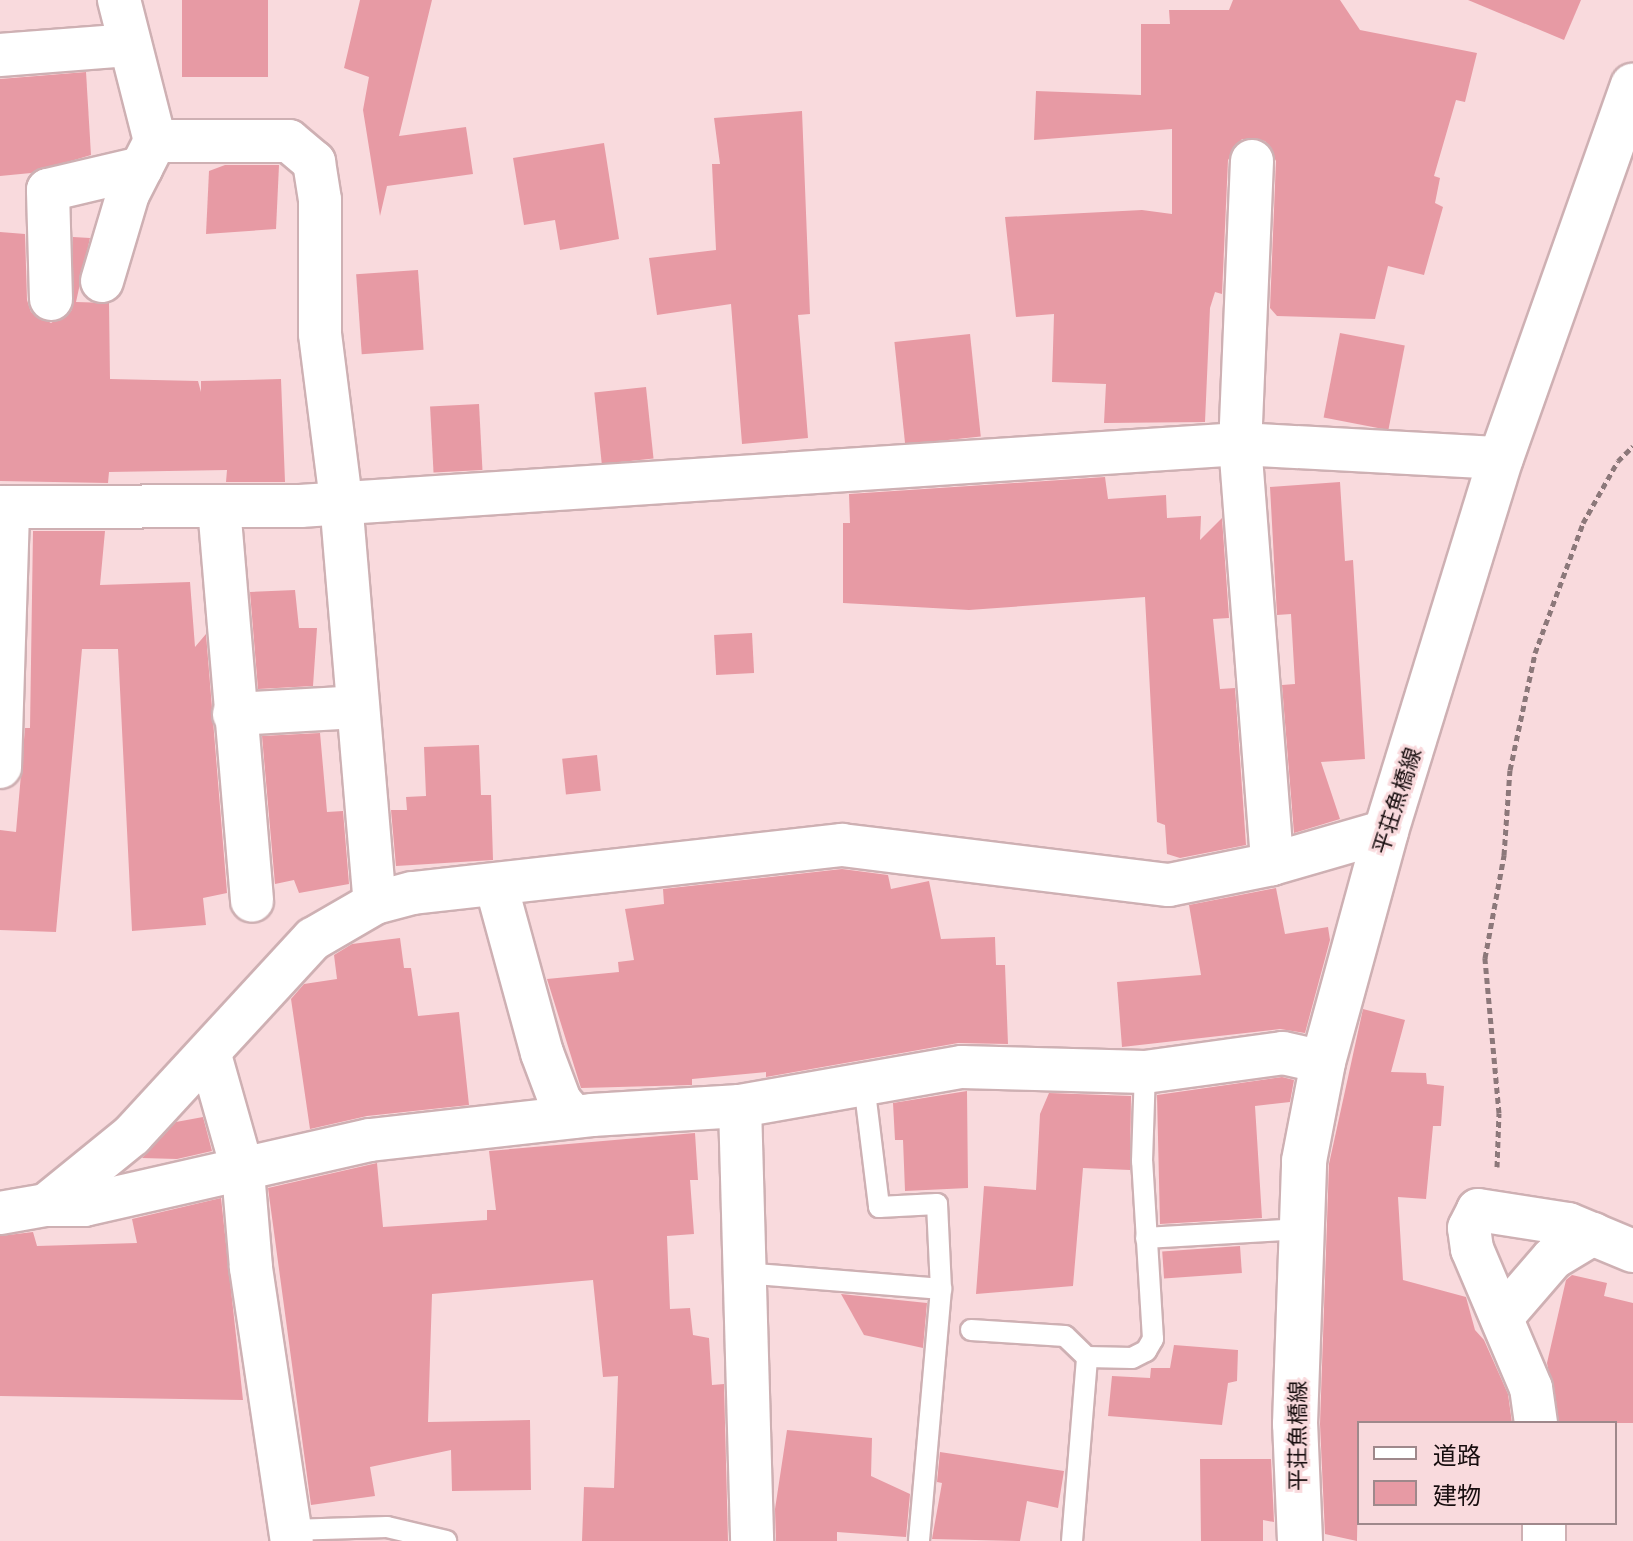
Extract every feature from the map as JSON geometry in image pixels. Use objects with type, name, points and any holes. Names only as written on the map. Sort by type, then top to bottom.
[{"type":"main road","name":"平荘魚橋線","points":[[1300,1541],[1295,1424],[1304,1161],[1323,1062],[1386,831],[1501,458],[1628,116]]},
{"type":"street","points":[[102,281],[148,155],[130,45],[119,0]]},
{"type":"street","points":[[0,55],[130,45]]},
{"type":"street","points":[[51,299],[48,190],[148,155],[289,141],[314,162],[320,200],[320,334],[341,501],[375,903]]},
{"type":"street","points":[[1252,161],[1240,444],[1272,864]]},
{"type":"street","points":[[0,767],[4,507],[219,507],[341,501],[1240,444],[1501,458]]},
{"type":"street","points":[[219,507],[252,901]]},
{"type":"street","points":[[234,714],[358,707]]},
{"type":"street","points":[[46,1205],[132,1135],[210,1055],[313,939],[375,903],[413,893],[842,845],[1169,885],[1272,864],[1386,831]]},
{"type":"street","points":[[496,885],[542,1053],[560,1101],[578,1128]]},
{"type":"street","points":[[0,1213],[46,1205],[84,1205],[243,1172],[370,1140],[578,1128],[740,1106],[962,1067],[1145,1072],[1283,1053],[1323,1062]]},
{"type":"street","points":[[210,1055],[243,1172],[251,1268],[291,1535]]},
{"type":"street","points":[[740,1106],[752,1541]]},
{"type":"street","points":[[1536,1421],[1531,1388],[1472,1249],[1469,1228],[1478,1210],[1494,1209],[1593,1234],[1633,1251]]},
{"type":"street","points":[[1502,1317],[1553,1258],[1593,1234]]},
{"type":"lane","points":[[971,1330],[1065,1336],[1087,1357],[1132,1358],[1146,1351],[1153,1339],[1146,1238],[1145,1072]]},
{"type":"lane","points":[[864,1084],[879,1207],[937,1204],[941,1289],[919,1541]]},
{"type":"lane","points":[[1146,1238],[1301,1229]]},
{"type":"lane","points":[[744,1273],[941,1289]]},
{"type":"lane","points":[[1072,1541],[1087,1357]]},
{"type":"lane","points":[[291,1535],[387,1527],[446,1541]]},
{"type":"path","points":[[1494,1209],[1499,1113],[1485,958],[1504,855],[1510,770],[1535,653],[1583,523],[1618,461],[1633,446]]},
{"type":"building","points":[[182,0],[268,0],[268,77],[182,77]]},
{"type":"building","points":[[360,0],[432,0],[399,136],[466,127],[473,174],[387,186],[380,216],[363,110],[369,77],[344,68]]},
{"type":"building","points":[[1233,0],[1340,0],[1360,30],[1477,53],[1465,102],[1456,100],[1434,176],[1440,178],[1435,203],[1443,207],[1424,275],[1388,266],[1375,319],[1277,316],[1270,308],[1276,161],[1265,141],[1242,139],[1228,160],[1222,294],[1215,292],[1210,308],[1205,422],[1104,423],[1106,384],[1052,382],[1054,314],[1016,317],[1005,217],[1142,210],[1172,214],[1172,129],[1034,140],[1036,91],[1141,95],[1141,24],[1170,24],[1169,10],[1229,10]]},
{"type":"building","points":[[1468,0],[1581,0],[1564,40]]},
{"type":"building","points":[[86,72],[91,155],[31,173],[0,176],[0,79]]},
{"type":"building","points":[[802,111],[810,314],[798,315],[808,438],[742,444],[731,304],[657,315],[649,258],[716,250],[712,164],[720,164],[714,118]]},
{"type":"building","points":[[604,143],[619,239],[560,250],[555,220],[524,225],[513,158]]},
{"type":"building","points":[[225,165],[279,165],[276,229],[206,234],[209,171]]},
{"type":"building","points":[[0,232],[25,234],[27,300],[31,312],[51,323],[72,310],[73,237],[90,238],[76,302],[109,303],[110,379],[198,381],[201,392],[201,381],[281,379],[285,482],[226,482],[227,470],[109,472],[108,483],[0,481]]},
{"type":"building","points":[[418,270],[424,350],[362,354],[356,274]]},
{"type":"building","points":[[1340,333],[1405,346],[1388,430],[1324,417]]},
{"type":"building","points":[[970,334],[981,436],[905,444],[894,342]]},
{"type":"building","points":[[646,387],[654,459],[602,464],[594,392]]},
{"type":"building","points":[[479,404],[482,470],[434,472],[430,407]]},
{"type":"building","points":[[1105,477],[1108,499],[1166,495],[1167,518],[1201,516],[1200,540],[1222,518],[1229,618],[1213,619],[1220,689],[1235,688],[1246,845],[1180,858],[1167,854],[1165,825],[1157,822],[1145,597],[969,610],[843,603],[843,523],[850,523],[849,494]]},
{"type":"building","points":[[1340,482],[1345,561],[1353,560],[1365,759],[1321,762],[1340,819],[1294,833],[1282,685],[1295,684],[1291,614],[1277,615],[1270,487]]},
{"type":"building","points":[[33,531],[105,531],[100,585],[190,582],[195,647],[206,634],[227,893],[203,898],[206,925],[132,931],[118,649],[82,649],[56,932],[0,930],[0,830],[16,832],[25,728],[30,728]]},
{"type":"building","points":[[295,590],[299,628],[317,628],[313,686],[258,689],[250,592]]},
{"type":"building","points":[[752,633],[754,673],[716,675],[714,635]]},
{"type":"building","points":[[320,733],[327,812],[343,811],[349,884],[299,893],[294,880],[275,884],[262,736]]},
{"type":"building","points":[[479,745],[481,795],[491,795],[493,860],[396,866],[391,810],[407,810],[406,797],[426,796],[424,747]]},
{"type":"building","points":[[597,755],[601,791],[566,794],[562,759]]},
{"type":"building","points":[[842,869],[888,875],[891,889],[929,881],[941,939],[995,937],[996,965],[1005,965],[1008,1044],[958,1043],[766,1077],[766,1072],[692,1079],[692,1085],[581,1088],[547,979],[619,972],[618,962],[634,960],[625,909],[664,904],[663,889]]},
{"type":"building","points":[[1276,888],[1285,934],[1328,927],[1330,940],[1305,1033],[1280,1029],[1122,1047],[1117,982],[1201,975],[1189,905]]},
{"type":"building","points":[[400,938],[404,968],[411,968],[418,1016],[459,1012],[469,1105],[367,1116],[310,1129],[291,999],[304,984],[337,979],[334,955],[352,944]]},
{"type":"building","points":[[1363,1009],[1405,1020],[1391,1072],[1426,1073],[1427,1084],[1444,1086],[1441,1126],[1433,1126],[1426,1199],[1398,1197],[1403,1280],[1466,1297],[1475,1330],[1484,1340],[1508,1394],[1512,1421],[1357,1421],[1357,1541],[1325,1534],[1320,1424],[1329,1164]]},
{"type":"building","points":[[1282,1077],[1294,1080],[1290,1102],[1255,1106],[1262,1218],[1160,1224],[1157,1095]]},
{"type":"building","points":[[967,1091],[968,1188],[905,1191],[903,1140],[895,1140],[893,1103]]},
{"type":"building","points":[[1049,1093],[1131,1096],[1130,1170],[1083,1168],[1073,1286],[976,1294],[984,1186],[1036,1190],[1040,1114]]},
{"type":"building","points":[[203,1117],[212,1151],[177,1159],[142,1158],[176,1122]]},
{"type":"building","points":[[695,1133],[698,1180],[690,1180],[694,1234],[667,1236],[670,1309],[690,1308],[693,1335],[709,1338],[712,1385],[724,1384],[728,1541],[582,1541],[584,1487],[614,1488],[618,1376],[603,1377],[593,1280],[432,1294],[428,1422],[530,1420],[531,1490],[452,1491],[451,1450],[370,1467],[375,1496],[311,1505],[268,1188],[377,1163],[383,1227],[487,1220],[487,1210],[496,1210],[489,1151]]},
{"type":"building","points":[[221,1198],[243,1400],[0,1396],[0,1236],[33,1232],[37,1246],[137,1243],[132,1219]]},
{"type":"building","points":[[1240,1246],[1242,1273],[1164,1278],[1162,1251]]},
{"type":"building","points":[[1572,1275],[1607,1283],[1604,1296],[1633,1303],[1633,1423],[1559,1421],[1547,1363],[1566,1280]]},
{"type":"building","points":[[841,1294],[927,1303],[923,1348],[864,1335]]},
{"type":"building","points":[[1174,1345],[1238,1350],[1237,1381],[1228,1383],[1222,1425],[1108,1416],[1112,1376],[1150,1378],[1151,1368],[1170,1368]]},
{"type":"building","points":[[787,1430],[872,1438],[871,1476],[910,1494],[906,1537],[837,1532],[837,1541],[776,1541],[775,1509]]},
{"type":"building","points":[[940,1452],[1064,1471],[1058,1508],[1027,1501],[1020,1541],[932,1539],[942,1483],[937,1482]]},
{"type":"building","points":[[1200,1459],[1271,1459],[1274,1522],[1263,1520],[1263,1541],[1201,1541]]}]
